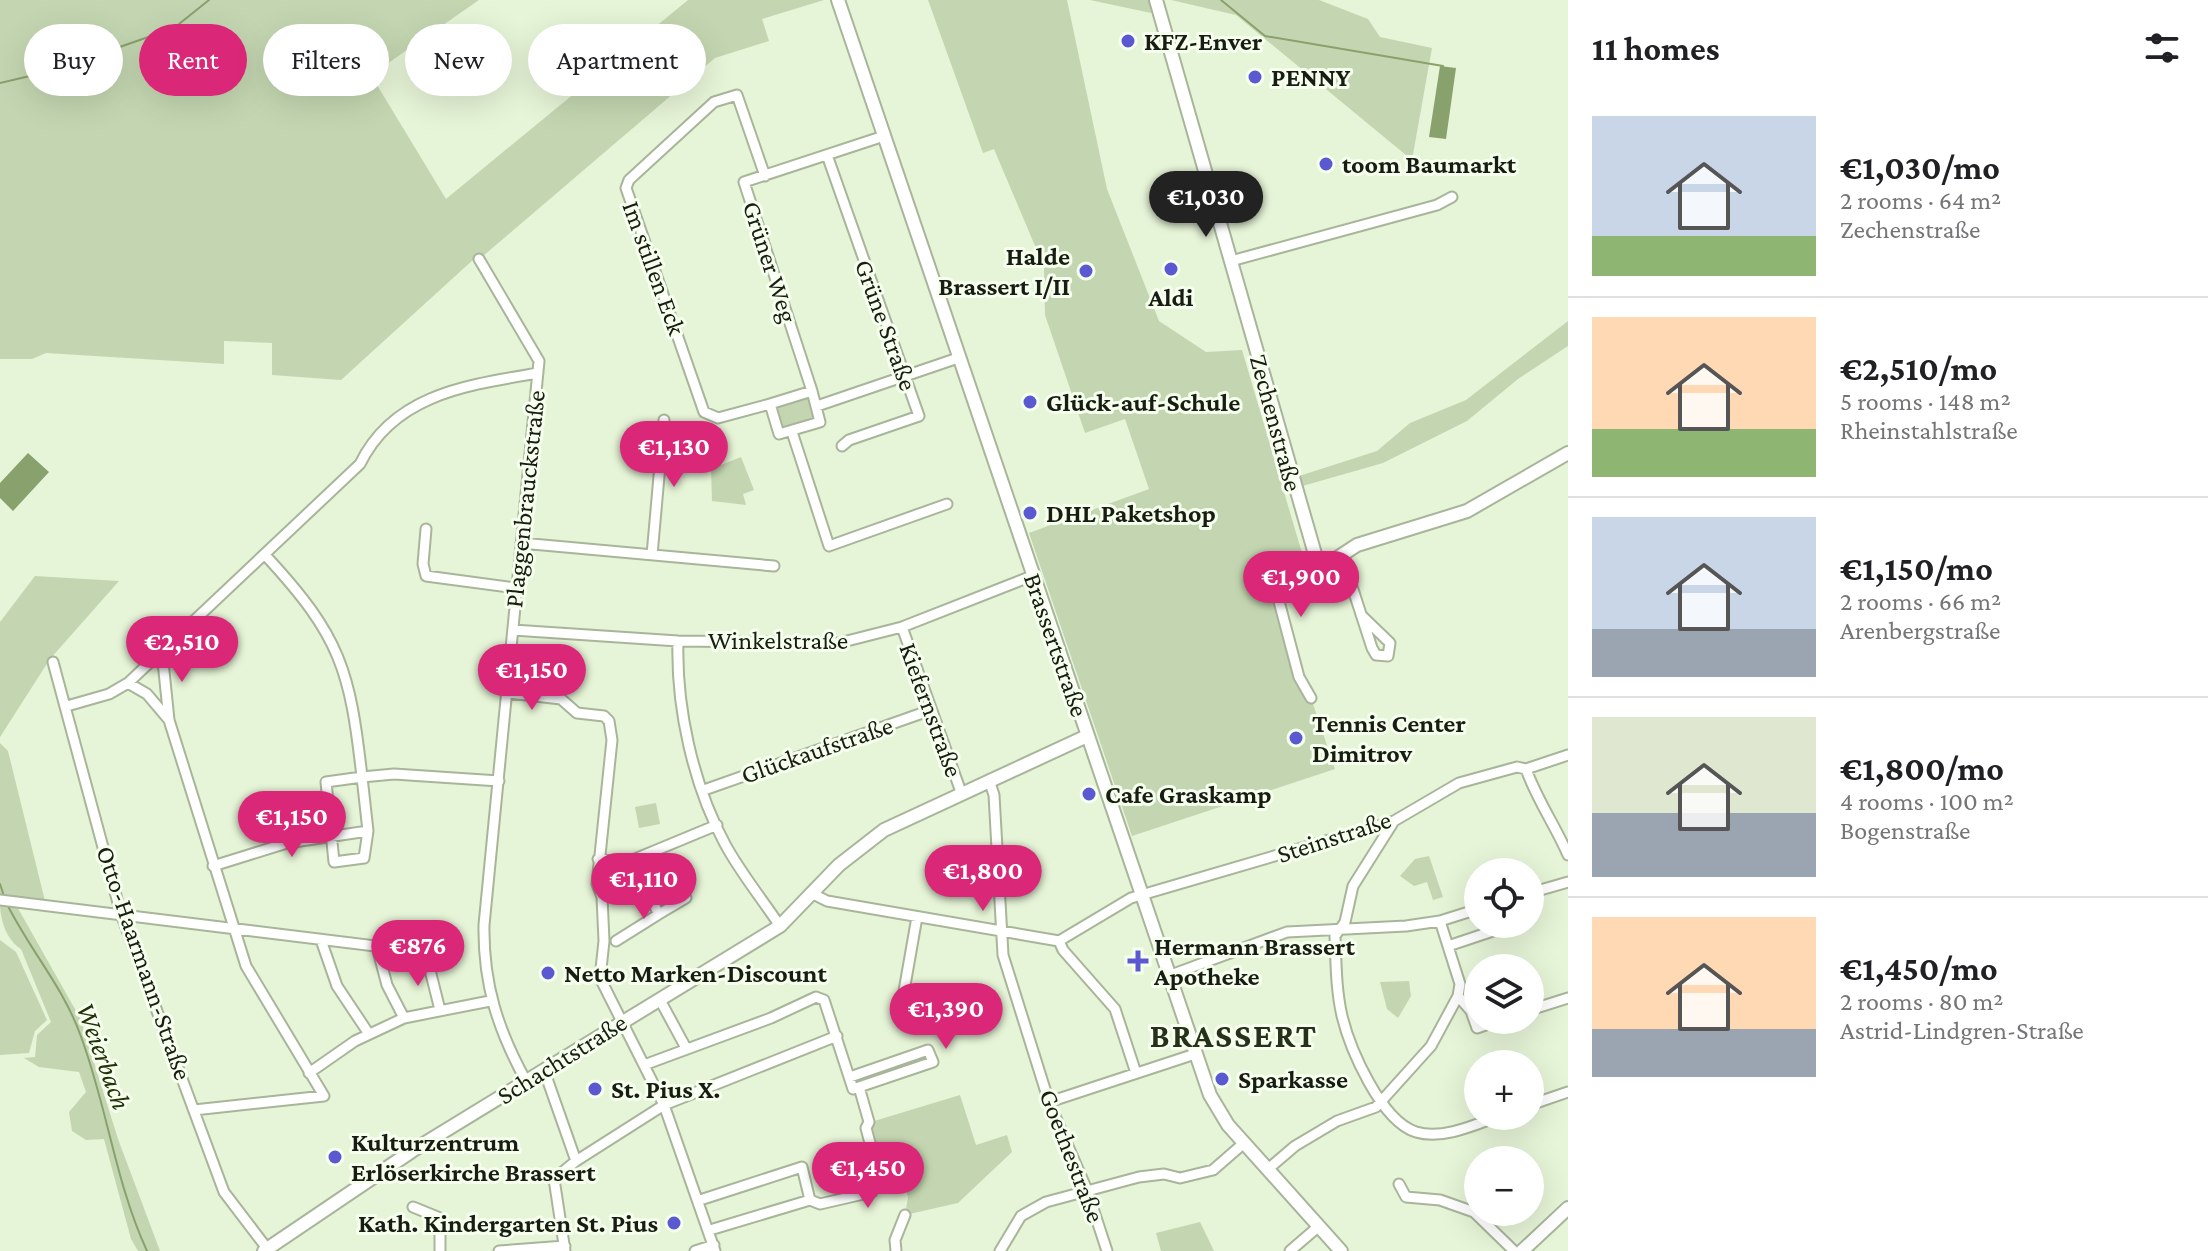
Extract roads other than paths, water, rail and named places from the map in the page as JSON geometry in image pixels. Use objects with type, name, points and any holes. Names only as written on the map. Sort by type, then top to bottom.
[{"type":"street","name":"Brassertstraße","points":[[838,0],[1210,1095],[1244,1143],[1341,1251]]},
{"type":"street","name":"Zechenstraße","points":[[1156,0],[1313,555],[1320,563]]},
{"type":"street","name":"Im stillen Eck","points":[[765,176],[737,95],[714,102],[629,180],[626,188],[704,412],[709,417],[718,418],[770,404]]},
{"type":"street","name":"Grüner Weg","points":[[817,406],[744,182],[884,136]]},
{"type":"street","name":"Grüne Straße","points":[[827,155],[919,416],[849,440],[842,446]]},
{"type":"street","points":[[1231,261],[1437,205],[1452,197]]},
{"type":"street","name":"Plaggenbrauckstraße","points":[[479,259],[539,361],[483,961],[490,1001],[503,1040],[526,1081]]},
{"type":"street","points":[[812,391],[770,404],[779,434],[820,422],[817,406],[958,358]]},
{"type":"street","points":[[67,706],[109,694],[128,683],[360,464],[373,438],[397,418],[442,393],[538,373]]},
{"type":"street","points":[[652,555],[664,420]]},
{"type":"street","points":[[792,432],[829,546],[947,504]]},
{"type":"street","points":[[1311,698],[1299,677],[1276,590],[1310,580],[1320,563],[1339,558],[1357,545],[1441,521],[1491,500],[1568,453]]},
{"type":"street","points":[[426,529],[423,564],[426,576],[516,588]]},
{"type":"street","points":[[521,543],[652,555],[758,558],[774,566]]},
{"type":"street","points":[[266,556],[303,596],[338,654],[353,702],[362,777],[368,831],[364,858],[334,862],[326,782],[362,777],[394,774],[499,781]]},
{"type":"street","points":[[1339,558],[1347,571],[1361,615]]},
{"type":"street","name":"Winkelstraße","points":[[513,630],[678,641],[839,643],[902,627],[1032,576]]},
{"type":"street","name":"Kiefernstraße","points":[[902,627],[961,792]]},
{"type":"street","points":[[678,641],[681,713],[704,790],[725,844],[780,926]]},
{"type":"street","points":[[162,652],[169,720],[233,928],[258,989],[324,1096],[194,1110]]},
{"type":"street","name":"Otto-Haarmann-Straße","points":[[53,662],[121,914],[224,1192],[267,1250]]},
{"type":"street","points":[[128,683],[147,694],[169,720]]},
{"type":"street","points":[[508,693],[564,700],[577,713],[604,716],[609,721],[612,740],[597,884],[602,897],[604,941],[600,978],[664,1105],[700,1200],[714,1248],[695,1251]]},
{"type":"street","name":"Glückaufstraße","points":[[704,790],[931,710]]},
{"type":"street","name":"Schachtstraße","points":[[267,1250],[412,1151],[780,926],[839,865],[872,839],[961,792],[1087,736]]},
{"type":"street","name":"Steinstraße","points":[[1059,941],[1140,896],[1394,821],[1459,783],[1517,767],[1526,769],[1568,755]]},
{"type":"street","points":[[1526,769],[1535,796],[1557,828],[1568,855]]},
{"type":"street","name":"Goethestraße","points":[[989,780],[994,795],[1003,955],[1049,1102],[1087,1190],[1107,1251]]},
{"type":"street","points":[[1394,821],[1362,870],[1347,903],[1345,922],[1335,936],[1336,979],[1343,1019],[1380,1101],[1412,1131],[1421,1133],[1464,1127]]},
{"type":"street","points":[[598,859],[630,861],[717,825]]},
{"type":"street","points":[[213,866],[287,843],[368,831]]},
{"type":"street","points":[[630,861],[659,914]]},
{"type":"street","points":[[1544,889],[1568,882]]},
{"type":"street","points":[[813,894],[827,901],[1059,941],[1063,950],[1115,1009],[1136,1073]]},
{"type":"street","points":[[616,941],[686,898]]},
{"type":"street","points":[[0,900],[416,951],[427,958],[440,1010]]},
{"type":"street","points":[[1168,976],[1287,932],[1440,921],[1464,913]]},
{"type":"street","points":[[901,1008],[917,917]]},
{"type":"street","points":[[1268,1169],[1316,1133],[1337,1121],[1376,1107],[1431,1046],[1458,996],[1460,984],[1440,921]]},
{"type":"street","points":[[1448,946],[1472,938]]},
{"type":"street","points":[[321,940],[337,986],[369,1034]]},
{"type":"street","points":[[377,947],[387,985],[404,1018]]},
{"type":"street","points":[[1458,996],[1464,1003]]},
{"type":"street","points":[[644,1065],[771,1018],[812,998],[824,1000],[869,1122],[868,1148],[863,1158],[872,1192],[820,1204],[810,1200],[710,1230]]},
{"type":"street","points":[[1544,1006],[1568,998]]},
{"type":"street","points":[[660,1000],[686,1048]]},
{"type":"street","points":[[309,1073],[369,1034],[404,1018],[490,1001]]},
{"type":"street","points":[[499,1251],[565,1248],[554,1179],[576,1161],[664,1105],[837,1036]]},
{"type":"street","points":[[850,1077],[928,1050],[933,1062],[856,1088]]},
{"type":"street","points":[[1049,1102],[1195,1054]]},
{"type":"street","points":[[544,1070],[576,1161]]},
{"type":"street","points":[[1544,1100],[1568,1092]]},
{"type":"street","points":[[1000,1251],[1021,1216],[1046,1202],[1139,1177],[1164,1174],[1180,1178],[1213,1170],[1244,1143]]},
{"type":"street","points":[[700,1200],[802,1167],[810,1200]]},
{"type":"street","points":[[1399,1184],[1406,1197],[1440,1200],[1464,1207]]},
{"type":"street","points":[[413,1207],[440,1218],[440,1251]]},
{"type":"street","points":[[1522,1251],[1568,1208]]},
{"type":"street","points":[[896,1251],[895,1240],[905,1215]]},
{"type":"street","points":[[1290,1251],[1319,1226]]},
{"type":"street","points":[[1490,1226],[1514,1251]]},
{"type":"waterway","points":[[0,83],[51,71],[174,28],[209,0]]},
{"type":"waterway","points":[[1221,0],[1265,36],[1443,66]]},
{"type":"waterway","name":"Weierbach","points":[[0,884],[4,896]]},
{"type":"waterway","name":"Weierbach","points":[[8,906],[65,1000],[80,1034],[127,1198],[147,1251]]},
{"type":"place","name":"KFZ-Enver","points":[[1128,41]]},
{"type":"place","name":"PENNY","points":[[1255,77]]},
{"type":"place","name":"toom Baumarkt","points":[[1326,164]]},
{"type":"place","name":"Aldi","points":[[1171,269]]},
{"type":"place","name":"Halde Brassert I/II","points":[[1086,271]]},
{"type":"place","name":"Glück-auf-Schule","points":[[1030,402]]},
{"type":"place","name":"DHL Paketshop","points":[[1030,513]]},
{"type":"place","name":"Tennis Center Dimitrov","points":[[1296,738]]},
{"type":"place","name":"Cafe Graskamp","points":[[1089,794]]},
{"type":"place","name":"Hermann Brassert Apotheke","points":[[1138,961]]},
{"type":"place","name":"Netto Marken-Discount","points":[[548,973]]},
{"type":"place","name":"Sparkasse","points":[[1222,1079]]},
{"type":"place","name":"St. Pius X.","points":[[595,1089]]},
{"type":"place","name":"Kulturzentrum Erlöserkirche Brassert","points":[[335,1157]]},
{"type":"place","name":"Kath. Kindergarten St. Pius","points":[[674,1223]]},
{"type":"district","name":"BRASSERT","points":[[1234,1035]]}]
